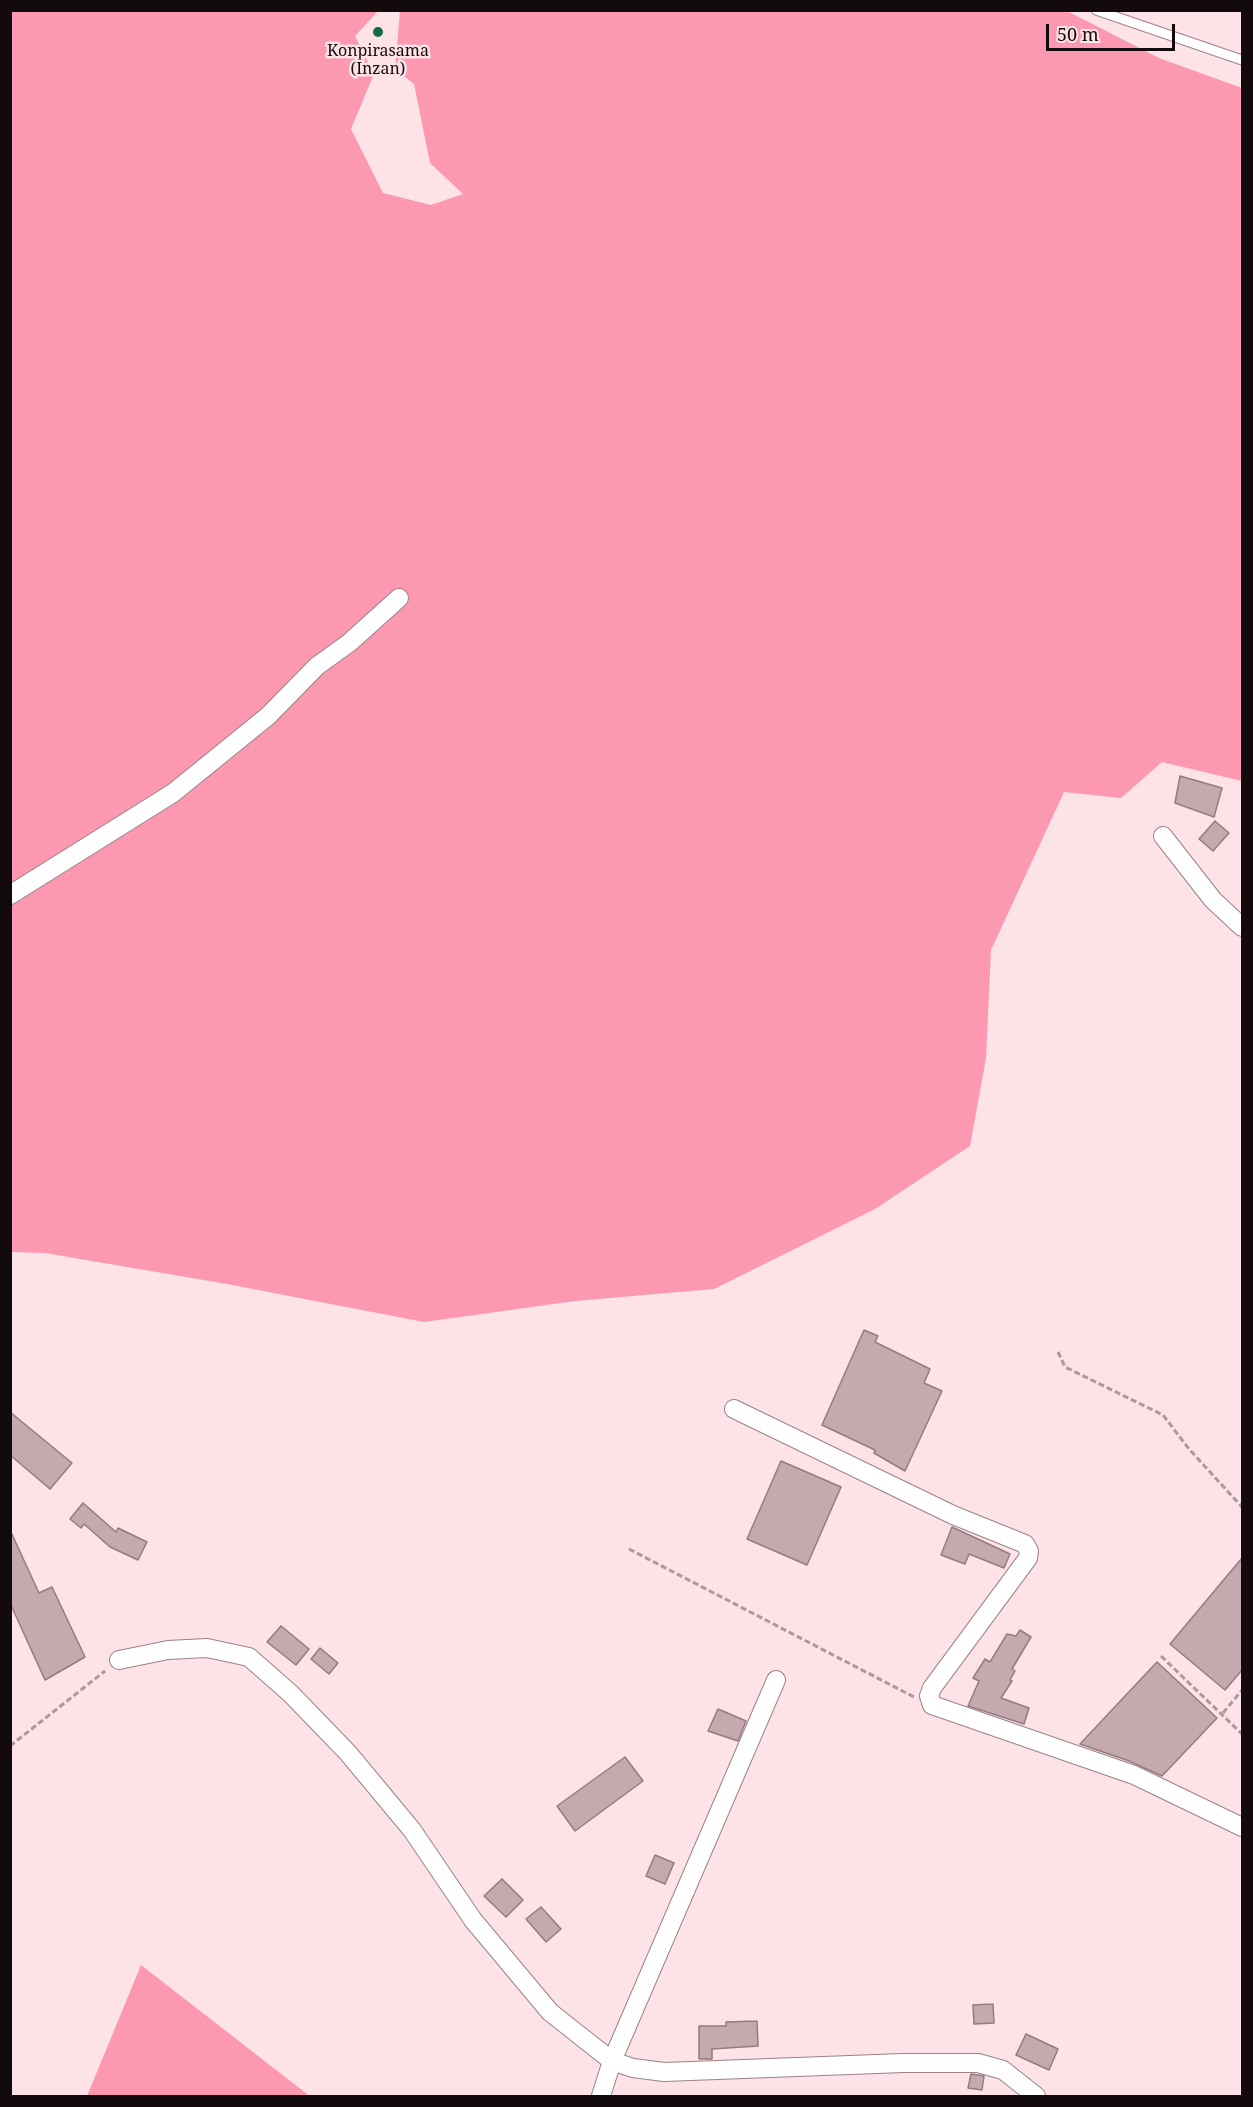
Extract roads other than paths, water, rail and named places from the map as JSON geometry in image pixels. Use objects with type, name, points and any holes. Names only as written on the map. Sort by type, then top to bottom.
[{"type":"street","points":[[10,895],[174,793],[268,716],[317,666],[349,643],[399,598]]},
{"type":"street","points":[[1163,836],[1213,900],[1242,927]]},
{"type":"street","points":[[734,1408],[953,1515],[1025,1544],[1029,1551],[1028,1558],[932,1688],[929,1696],[932,1705],[1134,1775],[1242,1827]]},
{"type":"street","points":[[119,1660],[168,1650],[207,1648],[249,1657],[291,1694],[348,1753],[412,1830],[473,1920],[550,2012],[612,2061],[633,2068],[664,2072],[947,2062],[978,2063],[1003,2070],[1036,2097]]},
{"type":"street","points":[[601,2097],[612,2061],[776,1680]]},
{"type":"lane","points":[[1096,10],[1242,60]]},
{"type":"place","name":"Konpirasama (Inzan)","points":[[378,32]]}]
